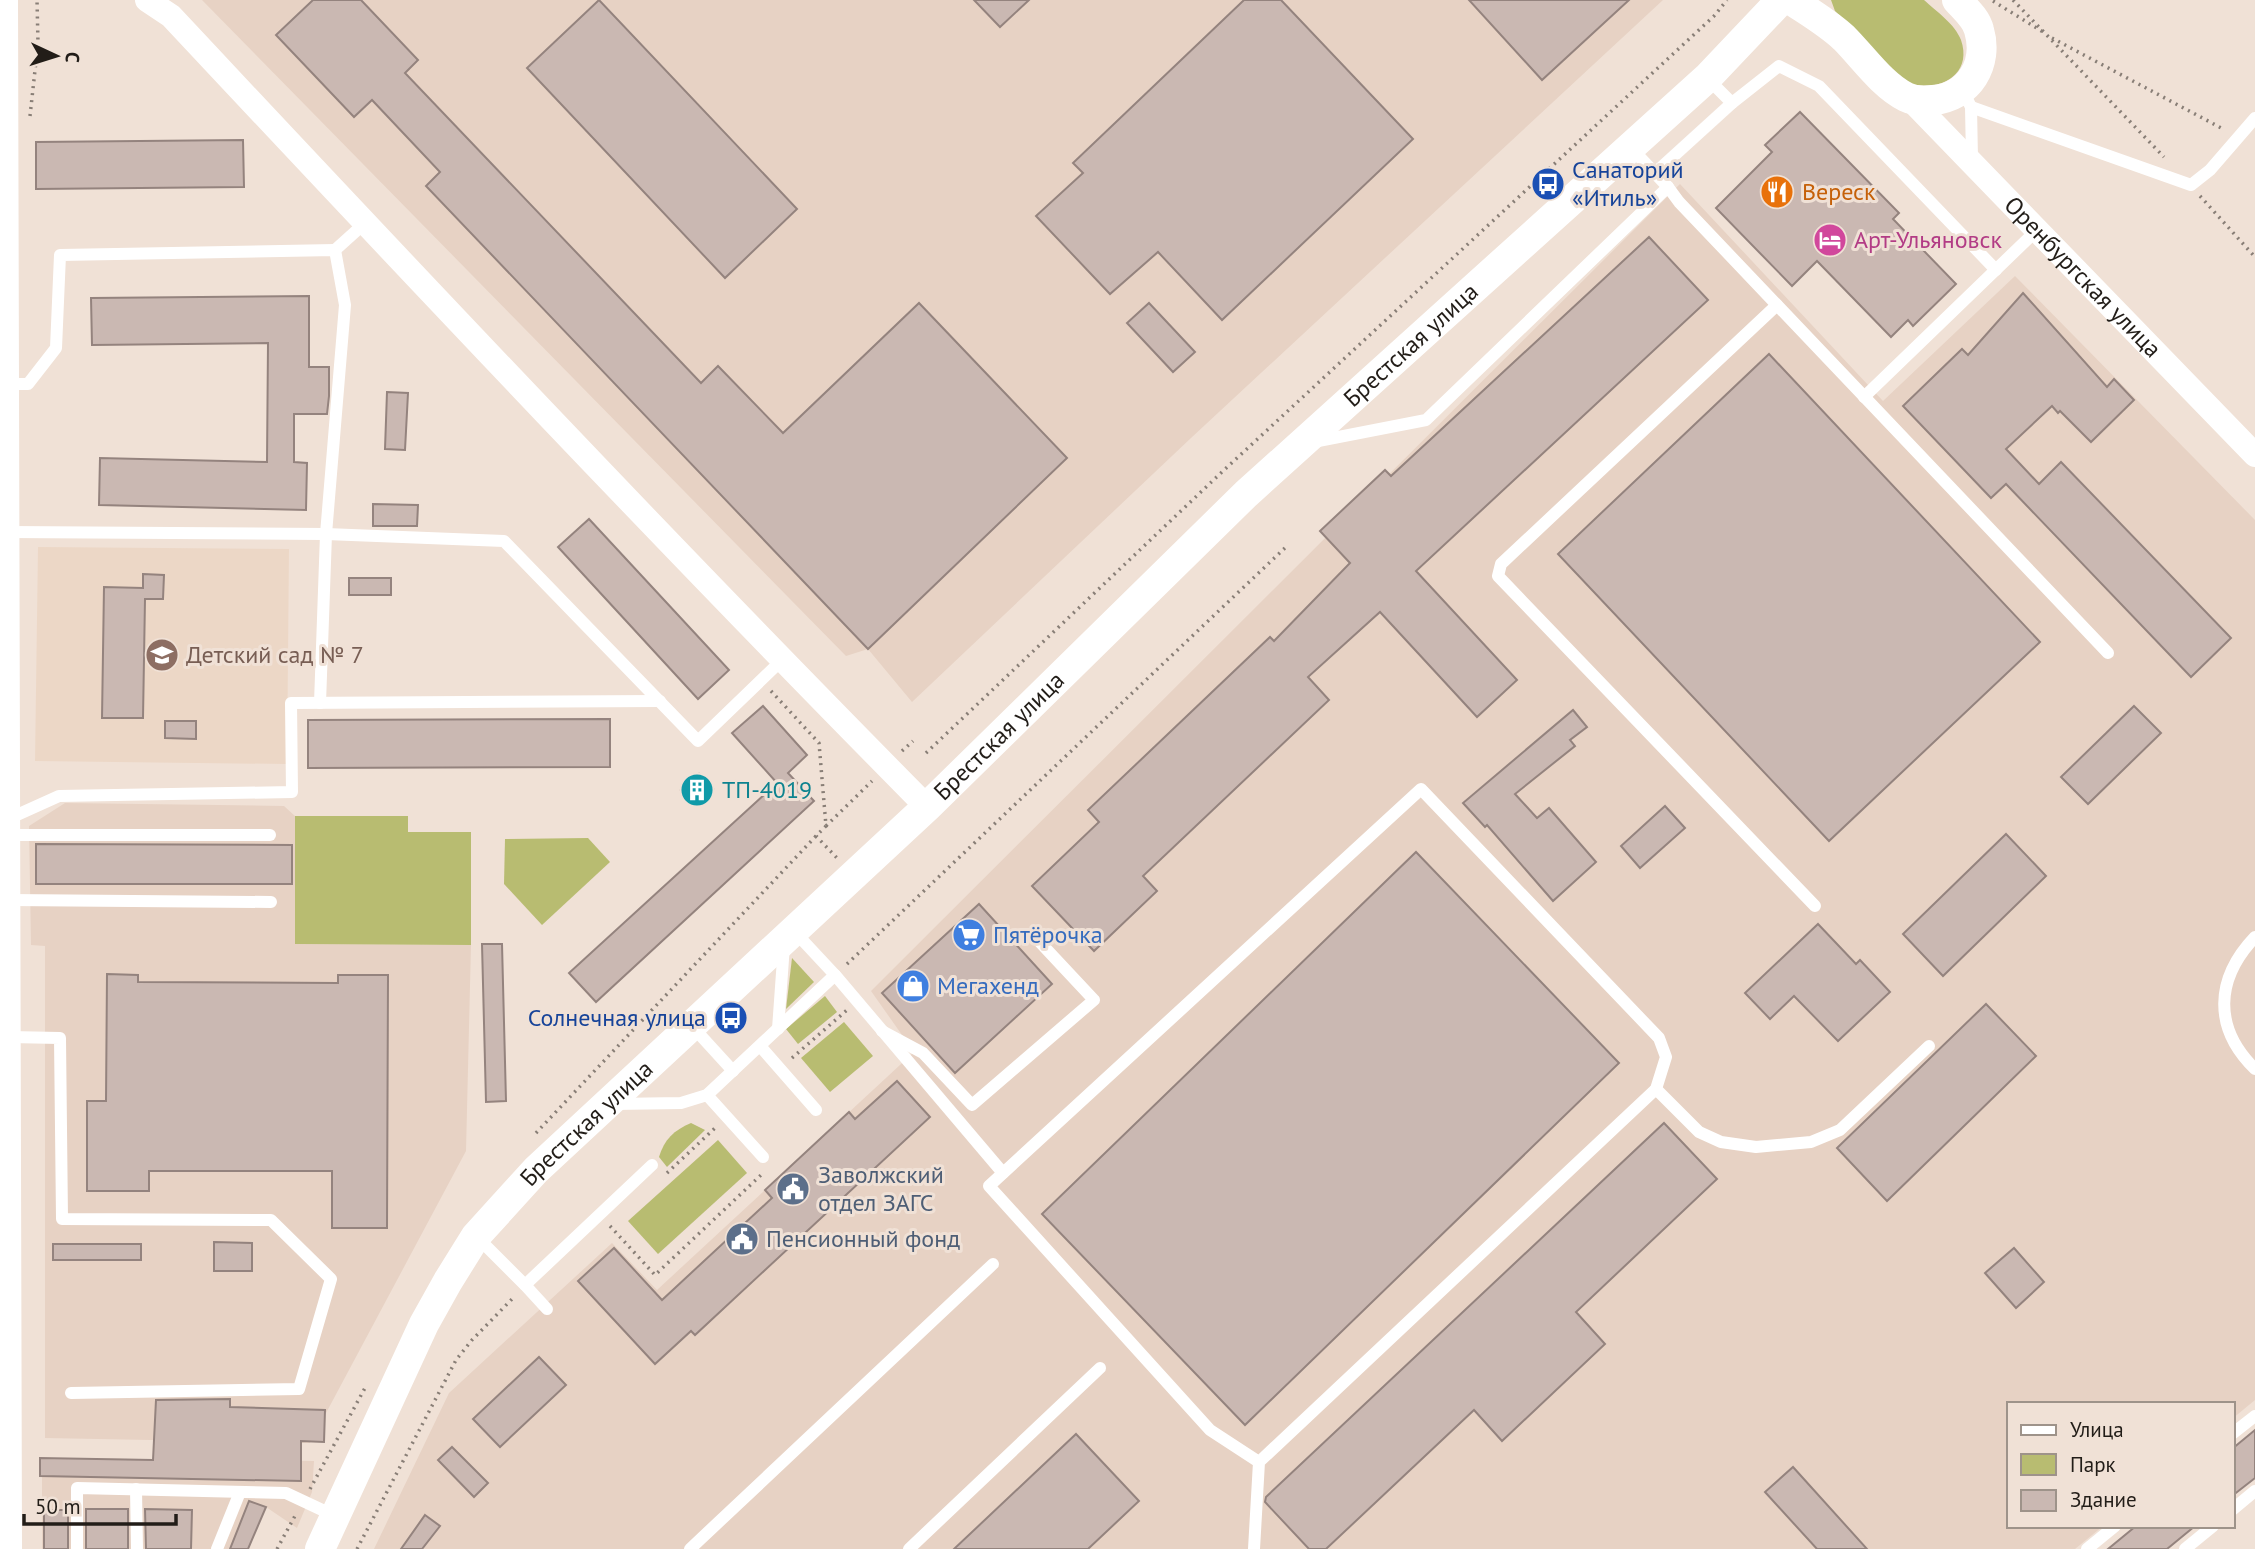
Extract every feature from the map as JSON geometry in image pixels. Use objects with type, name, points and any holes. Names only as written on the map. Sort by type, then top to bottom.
[{"type":"street","points":[[6,0],[4,384],[9,1037],[5,1242],[10,1549]]},
{"type":"street","points":[[147,0],[172,16],[365,223],[782,660],[927,807]]},
{"type":"street","name":"Брестская улица","points":[[320,1549],[424,1324],[476,1236],[536,1170],[927,807],[1236,504],[1707,78],[1782,0]]},
{"type":"street","name":"Оренбургская улица","points":[[1791,0],[1841,36],[1892,87],[1910,99],[2255,456]]},
{"type":"street","points":[[1910,99],[1967,98],[1980,63],[1982,47],[1975,20],[1957,0]]},
{"type":"lane","points":[[1655,173],[1732,103],[1779,66],[1819,86],[1996,270]]},
{"type":"lane","points":[[1707,78],[1732,103]]},
{"type":"lane","points":[[1972,163],[1967,98],[2191,185],[2210,170],[2255,118]]},
{"type":"lane","points":[[1631,148],[1679,202],[2108,653]]},
{"type":"lane","points":[[1302,444],[1426,420],[1668,187]]},
{"type":"lane","points":[[4,384],[27,384],[56,348],[60,255],[335,250],[365,223]]},
{"type":"lane","points":[[1864,397],[2037,230]]},
{"type":"lane","points":[[320,704],[326,534],[345,305],[335,250]]},
{"type":"lane","points":[[1777,305],[1501,564],[1499,576],[1815,906]]},
{"type":"lane","points":[[7,532],[326,534],[504,541],[698,741],[782,660]]},
{"type":"lane","points":[[6,824],[59,796],[292,792],[291,703],[660,701]]},
{"type":"lane","points":[[1254,1549],[1259,1462],[1656,1089],[1666,1057],[1659,1038],[1421,789],[989,1186],[1210,1430],[1259,1462]]},
{"type":"lane","points":[[6,824],[270,835]]},
{"type":"lane","points":[[9,900],[271,902]]},
{"type":"lane","points":[[789,934],[835,975],[1003,1173]]},
{"type":"lane","points":[[778,1029],[789,934]]},
{"type":"lane","points":[[2255,936],[2232,969],[2224,990],[2224,1012],[2229,1036],[2241,1055],[2255,1069]]},
{"type":"lane","points":[[882,1031],[923,1052],[972,1105],[1094,1000],[1036,938]]},
{"type":"lane","points":[[606,1104],[681,1103],[707,1095],[835,975]]},
{"type":"lane","points":[[691,1025],[733,1071]]},
{"type":"lane","points":[[9,1037],[60,1038],[62,1219],[271,1220],[331,1279],[299,1389],[71,1393]]},
{"type":"lane","points":[[760,1045],[816,1110]]},
{"type":"lane","points":[[1656,1089],[1699,1132],[1721,1142],[1756,1147],[1811,1142],[1840,1130],[1928,1046]]},
{"type":"lane","points":[[707,1095],[763,1157]]},
{"type":"lane","points":[[525,1286],[652,1165]]},
{"type":"lane","points":[[476,1236],[547,1310]]},
{"type":"lane","points":[[690,1549],[993,1264]]},
{"type":"lane","points":[[909,1549],[1100,1368]]},
{"type":"lane","points":[[2234,1432],[2255,1416]]},
{"type":"lane","points":[[77,1549],[77,1488],[286,1493],[335,1516]]},
{"type":"lane","points":[[136,1489],[137,1549]]},
{"type":"lane","points":[[2234,1508],[2255,1491]]},
{"type":"lane","points":[[217,1549],[240,1492]]},
{"type":"lane","points":[[2087,1549],[2113,1528]]},
{"type":"lane","points":[[2185,1549],[2211,1528]]},
{"type":"path","points":[[926,753],[1223,471],[1704,25],[1727,0]]},
{"type":"path","points":[[1991,0],[2048,36],[2239,137]]},
{"type":"path","points":[[2013,0],[2191,185],[2255,257]]},
{"type":"path","points":[[835,975],[895,921],[1287,546]]},
{"type":"path","points":[[760,680],[819,743],[826,826],[816,836],[839,859]]},
{"type":"path","points":[[780,1068],[857,1002]]},
{"type":"path","points":[[658,1181],[727,1117]]},
{"type":"path","points":[[619,1218],[610,1227],[655,1275],[761,1175],[752,1166]]},
{"type":"path","points":[[357,1549],[456,1360],[525,1286]]},
{"type":"shaded area","points":[[202,0],[1663,0],[1191,438],[912,702],[868,649],[846,656]]},
{"type":"shaded area","points":[[1680,184],[1883,401],[2015,276],[2255,520],[2255,1400],[2234,1417],[2234,1402],[2007,1402],[2007,1528],[2101,1528],[2075,1549],[374,1549],[449,1393],[612,1243],[657,1290],[914,1052],[871,991]]},
{"type":"shaded area","name":"Детский сад № 7","points":[[38,547],[289,549],[287,764],[35,761]]},
{"type":"shaded area","points":[[65,803],[284,806],[295,816],[295,944],[471,945],[466,1151],[310,1443],[45,1438],[45,946],[31,945],[29,826]]},
{"type":"shaded area","points":[[42,1458],[314,1461],[312,1492],[297,1528],[266,1507],[248,1549],[42,1549]]},
{"type":"green space","points":[[1831,0],[1924,0],[1945,18],[1958,34],[1963,53],[1962,64],[1948,80],[1938,84],[1915,85],[1904,81],[1835,11]]},
{"type":"green space","points":[[295,816],[408,816],[408,832],[471,832],[471,945],[295,944]]},
{"type":"green space","points":[[588,838],[610,862],[542,925],[504,884],[505,839]]},
{"type":"green space","points":[[792,958],[814,982],[786,1009]]},
{"type":"green space","points":[[825,996],[837,1012],[798,1044],[786,1029]]},
{"type":"green space","points":[[844,1022],[873,1056],[830,1092],[801,1058]]},
{"type":"green space","points":[[691,1123],[705,1130],[667,1167],[659,1157],[664,1145],[675,1132]]},
{"type":"green space","points":[[718,1140],[747,1173],[658,1254],[628,1221]]},
{"type":"building","points":[[313,0],[361,0],[418,60],[405,73],[701,383],[718,366],[783,433],[919,303],[1067,458],[868,649],[426,186],[440,172],[372,100],[354,117],[276,35]]},
{"type":"building","points":[[599,0],[797,209],[725,278],[527,68]]},
{"type":"building","points":[[974,0],[1029,0],[1000,27]]},
{"type":"building","points":[[1244,0],[1281,0],[1413,139],[1222,320],[1158,252],[1110,294],[1036,216],[1083,173],[1073,163]]},
{"type":"building","points":[[1469,0],[1629,0],[1542,80]]},
{"type":"building","name":"Арт-Ульяновск","points":[[1800,112],[1899,213],[1893,219],[1956,284],[1913,326],[1908,320],[1891,337],[1817,261],[1792,286],[1716,208],[1772,152],[1765,145]]},
{"type":"building","points":[[243,140],[244,187],[36,189],[36,142]]},
{"type":"building","points":[[1649,237],[1708,300],[1416,571],[1517,680],[1477,717],[1380,612],[1308,677],[1329,700],[1143,876],[1157,891],[1094,951],[1032,886],[1099,822],[1088,810],[1270,637],[1274,641],[1350,563],[1320,531],[1385,470],[1391,476]]},
{"type":"building","points":[[2023,293],[2107,387],[2114,379],[2134,400],[2091,442],[2052,406],[2006,449],[2039,484],[2061,462],[2231,638],[2191,677],[2006,484],[1991,498],[1903,406],[1962,349],[1968,355]]},
{"type":"building","points":[[309,296],[309,367],[329,367],[329,396],[327,414],[294,414],[294,462],[307,463],[306,510],[99,505],[100,458],[267,462],[268,343],[92,345],[91,298]]},
{"type":"building","points":[[1149,303],[1195,352],[1173,372],[1127,323]]},
{"type":"building","points":[[1769,354],[2040,642],[1829,841],[1558,554]]},
{"type":"building","points":[[387,392],[408,393],[405,450],[385,449]]},
{"type":"building","points":[[373,504],[418,505],[417,526],[373,526]]},
{"type":"building","points":[[589,519],[729,670],[698,699],[558,547]]},
{"type":"building","points":[[143,574],[164,575],[163,599],[145,599],[143,718],[102,718],[104,587],[143,588]]},
{"type":"building","points":[[349,578],[391,578],[391,595],[349,595]]},
{"type":"building","points":[[763,706],[807,755],[788,773],[814,801],[596,1002],[569,973],[777,783],[732,733]]},
{"type":"building","points":[[2134,706],[2161,733],[2088,804],[2061,777]]},
{"type":"building","points":[[1573,710],[1587,727],[1570,740],[1575,746],[1515,794],[1537,818],[1549,808],[1596,862],[1553,901],[1487,825],[1485,827],[1463,803]]},
{"type":"building","points":[[610,719],[610,767],[308,768],[308,720]]},
{"type":"building","points":[[165,721],[196,721],[196,739],[165,738]]},
{"type":"building","name":"ТП-4019","points":[[699,774],[713,789],[695,805],[681,790]]},
{"type":"building","points":[[1665,806],[1685,828],[1640,868],[1621,846]]},
{"type":"building","points":[[2006,834],[2046,876],[1943,976],[1903,934]]},
{"type":"building","points":[[36,844],[292,845],[292,884],[36,884]]},
{"type":"building","points":[[1416,852],[1619,1063],[1245,1425],[1042,1214]]},
{"type":"building","points":[[979,904],[1052,984],[955,1073],[882,993]]},
{"type":"building","points":[[1818,924],[1856,964],[1860,960],[1890,992],[1838,1041],[1794,996],[1770,1019],[1745,993]]},
{"type":"building","points":[[482,944],[502,944],[506,1101],[486,1102]]},
{"type":"building","points":[[107,974],[138,975],[138,982],[338,983],[338,975],[388,975],[387,1228],[332,1228],[332,1171],[149,1171],[149,1191],[87,1191],[87,1101],[106,1101]]},
{"type":"building","points":[[1986,1004],[2036,1056],[1887,1201],[1837,1148]]},
{"type":"building","points":[[897,1081],[930,1117],[695,1335],[691,1331],[655,1364],[578,1281],[614,1248],[662,1300],[772,1198],[765,1190],[849,1112],[855,1119]]},
{"type":"building","points":[[1664,1123],[1717,1179],[1576,1312],[1605,1344],[1502,1441],[1474,1410],[1326,1549],[1309,1549],[1265,1502],[1266,1497]]},
{"type":"building","points":[[214,1242],[252,1243],[252,1271],[214,1271]]},
{"type":"building","points":[[53,1244],[141,1244],[141,1260],[53,1260]]},
{"type":"building","points":[[2014,1248],[2044,1282],[2016,1308],[1985,1273]]},
{"type":"building","points":[[539,1357],[566,1385],[500,1447],[473,1419]]},
{"type":"building","points":[[230,1399],[230,1407],[325,1410],[324,1442],[301,1441],[301,1481],[40,1476],[40,1458],[153,1460],[156,1400]]},
{"type":"building","points":[[2255,1430],[2255,1478],[2234,1494],[2234,1447]]},
{"type":"building","points":[[1076,1434],[1139,1501],[1088,1549],[954,1549]]},
{"type":"building","points":[[452,1447],[488,1483],[474,1497],[438,1460]]},
{"type":"building","points":[[1793,1467],[1867,1549],[1817,1549],[1765,1492]]},
{"type":"building","points":[[249,1501],[266,1507],[248,1549],[230,1549]]},
{"type":"building","points":[[86,1509],[128,1509],[128,1549],[86,1549]]},
{"type":"building","points":[[145,1509],[192,1510],[191,1549],[146,1549]]},
{"type":"building","points":[[44,1510],[68,1510],[68,1549],[44,1549]]},
{"type":"building","points":[[425,1515],[440,1526],[422,1549],[401,1549]]},
{"type":"building","points":[[2134,1528],[2193,1528],[2167,1549],[2108,1549]]},
{"type":"place","name":"Санаторий «Итиль»","points":[[1548,184]]},
{"type":"place","name":"Вереск","points":[[1777,192]]},
{"type":"place","name":"Арт-Ульяновск","points":[[1830,240]]},
{"type":"place","name":"Детский сад № 7","points":[[162,655]]},
{"type":"place","name":"ТП-4019","points":[[697,790]]},
{"type":"place","name":"Пятёрочка","points":[[969,935]]},
{"type":"place","name":"Мегахенд","points":[[913,986]]},
{"type":"place","name":"Солнечная улица","points":[[731,1018]]},
{"type":"place","name":"Заволжский отдел ЗАГС","points":[[793,1189]]},
{"type":"place","name":"Пенсионный фонд","points":[[742,1239]]}]
